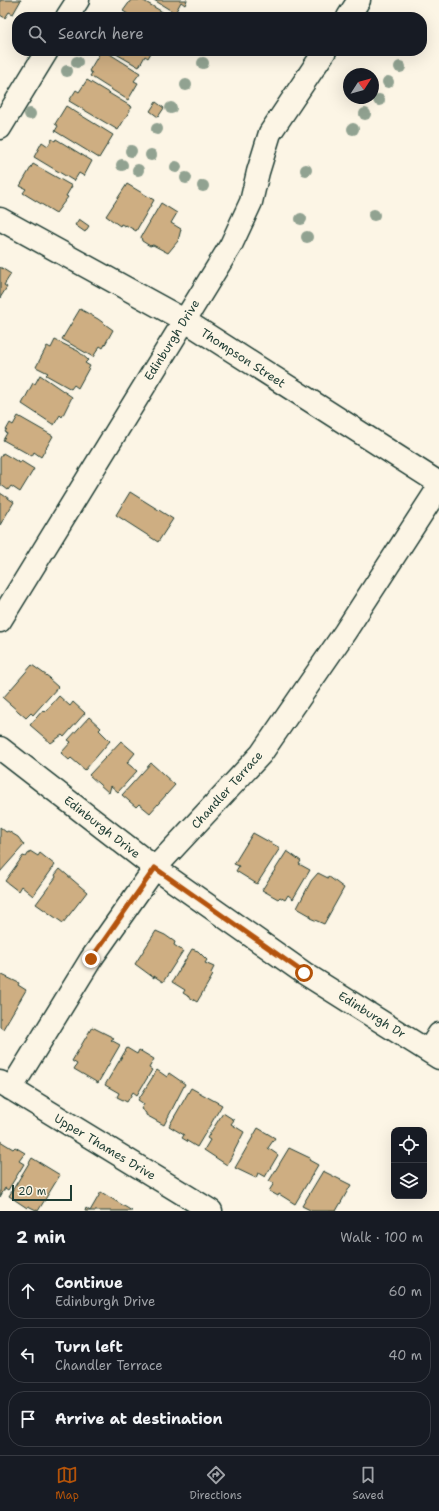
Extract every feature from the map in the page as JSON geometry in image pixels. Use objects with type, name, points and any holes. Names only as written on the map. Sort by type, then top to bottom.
[{"type":"street","points":[[71,12],[78,0]]},
{"type":"street","points":[[351,12],[359,0]]},
{"type":"street","points":[[0,128],[44,56]]},
{"type":"street","name":"Edinburgh Drive","points":[[0,621],[231,245],[251,202],[258,172],[270,133],[322,56]]},
{"type":"street","name":"Thompson Street","points":[[0,218],[184,320],[439,483]]},
{"type":"street","name":"Chandler Terrace","points":[[5,1085],[155,868],[261,754],[345,632],[439,487]]},
{"type":"street","name":"Edinburgh Drive","points":[[0,748],[155,868],[304,973]]},
{"type":"street","name":"Edinburgh Dr","points":[[304,973],[435,1048]]},
{"type":"street","name":"Upper Thames Drive","points":[[5,1085],[189,1206],[211,1211]]},
{"type":"building","points":[[0,0],[21,0],[14,12],[12,12],[12,14],[9,12],[5,18],[0,15]]},
{"type":"building","points":[[131,0],[142,0],[163,12],[125,12],[123,11]]},
{"type":"building","points":[[154,0],[187,0],[185,5],[181,2],[176,12]]},
{"type":"building","points":[[361,7],[368,12],[358,12]]},
{"type":"building","points":[[98,56],[113,56],[140,73],[134,81],[138,83],[128,100],[90,76],[92,73],[89,71]]},
{"type":"building","points":[[120,56],[145,56],[139,67]]},
{"type":"building","points":[[87,80],[132,107],[118,130],[69,101],[76,90],[79,92]]},
{"type":"building","points":[[156,102],[164,108],[158,117],[150,111]]},
{"type":"building","points":[[66,106],[113,135],[99,158],[55,131],[58,126],[55,124]]},
{"type":"building","points":[[52,139],[55,141],[56,139],[92,161],[84,176],[79,173],[74,181],[34,157],[42,142],[48,146]]},
{"type":"building","points":[[33,164],[72,186],[66,196],[68,197],[56,213],[23,193],[26,189],[20,186]]},
{"type":"building","points":[[127,184],[154,200],[136,231],[126,225],[121,224],[120,226],[106,216]]},
{"type":"building","points":[[161,203],[177,213],[171,223],[181,229],[178,241],[168,253],[153,245],[150,246],[142,241],[141,237]]},
{"type":"building","points":[[79,219],[89,226],[85,232],[75,225]]},
{"type":"building","points":[[0,267],[11,274],[4,285],[7,287],[0,298]]},
{"type":"building","points":[[80,309],[98,319],[113,330],[103,348],[100,346],[93,357],[62,339]]},
{"type":"building","points":[[55,340],[78,351],[88,360],[85,363],[90,366],[78,388],[74,385],[71,389],[46,375],[48,373],[36,367],[47,346],[51,348]]},
{"type":"building","points":[[40,375],[72,397],[62,417],[60,415],[54,425],[22,404],[33,383],[35,384]]},
{"type":"building","points":[[18,416],[53,436],[41,457],[34,452],[32,456],[3,440],[10,423],[13,425]]},
{"type":"building","points":[[3,453],[34,469],[20,492],[11,486],[8,490],[0,484],[0,458]]},
{"type":"building","points":[[130,492],[173,519],[158,542],[116,515]]},
{"type":"building","points":[[0,493],[14,502],[0,525]]},
{"type":"building","points":[[32,665],[50,678],[49,679],[58,687],[33,715],[31,713],[26,718],[3,698]]},
{"type":"building","points":[[59,696],[70,706],[73,702],[85,713],[64,737],[62,735],[51,743],[30,725],[43,710],[45,712]]},
{"type":"building","points":[[89,717],[101,728],[99,730],[110,741],[85,770],[71,758],[69,760],[61,753],[71,742],[68,740]]},
{"type":"building","points":[[121,741],[135,753],[127,763],[137,771],[118,792],[111,786],[109,793],[89,775]]},
{"type":"building","points":[[151,763],[175,785],[150,813],[139,804],[136,807],[122,795]]},
{"type":"building","points":[[0,827],[6,832],[8,831],[18,837],[24,845],[0,872]]},
{"type":"building","points":[[253,833],[280,848],[257,884],[236,871],[239,866],[234,864]]},
{"type":"building","points":[[30,851],[38,856],[40,853],[55,865],[33,896],[21,886],[18,891],[5,881],[23,856],[26,857]]},
{"type":"building","points":[[287,851],[301,861],[299,864],[310,870],[293,899],[288,895],[285,900],[280,897],[278,899],[262,890]]},
{"type":"building","points":[[60,869],[87,892],[63,923],[36,904],[56,877],[55,875]]},
{"type":"building","points":[[318,873],[328,878],[328,876],[344,888],[324,924],[310,918],[311,916],[297,908],[311,881]]},
{"type":"building","points":[[156,931],[175,942],[174,945],[183,951],[163,982],[154,976],[154,978],[135,964]]},
{"type":"building","points":[[192,949],[198,951],[207,960],[205,963],[214,967],[211,973],[213,975],[197,1002],[183,993],[185,990],[172,982]]},
{"type":"building","points":[[0,974],[19,983],[18,985],[26,990],[3,1029],[0,1027]]},
{"type":"building","points":[[92,1027],[114,1038],[111,1040],[120,1045],[98,1083],[74,1069],[77,1064],[72,1061]]},
{"type":"building","points":[[127,1048],[137,1054],[139,1050],[154,1059],[149,1068],[152,1070],[137,1095],[133,1092],[127,1102],[117,1097],[119,1093],[105,1085]]},
{"type":"building","points":[[157,1070],[167,1077],[169,1073],[185,1084],[164,1125],[146,1115],[146,1113],[141,1109],[144,1104],[138,1100]]},
{"type":"building","points":[[191,1088],[222,1105],[197,1147],[182,1138],[184,1135],[169,1126]]},
{"type":"building","points":[[223,1113],[234,1120],[231,1124],[244,1132],[227,1165],[204,1150],[210,1140],[207,1138]]},
{"type":"building","points":[[258,1128],[275,1138],[268,1148],[278,1155],[265,1177],[258,1173],[256,1178],[235,1168]]},
{"type":"building","points":[[0,1141],[13,1149],[15,1147],[25,1153],[19,1161],[24,1164],[8,1190],[5,1188],[0,1197]]},
{"type":"building","points":[[289,1148],[310,1158],[309,1160],[318,1165],[295,1204],[279,1194],[278,1196],[269,1191],[274,1183],[269,1181]]},
{"type":"building","points":[[32,1158],[60,1175],[38,1211],[28,1206],[27,1208],[9,1196]]},
{"type":"building","points":[[323,1171],[351,1185],[336,1211],[312,1211],[302,1206]]},
{"type":"building","points":[[101,1192],[132,1211],[90,1211]]},
{"type":"route","points":[[91,959],[155,868],[304,973]]}]
